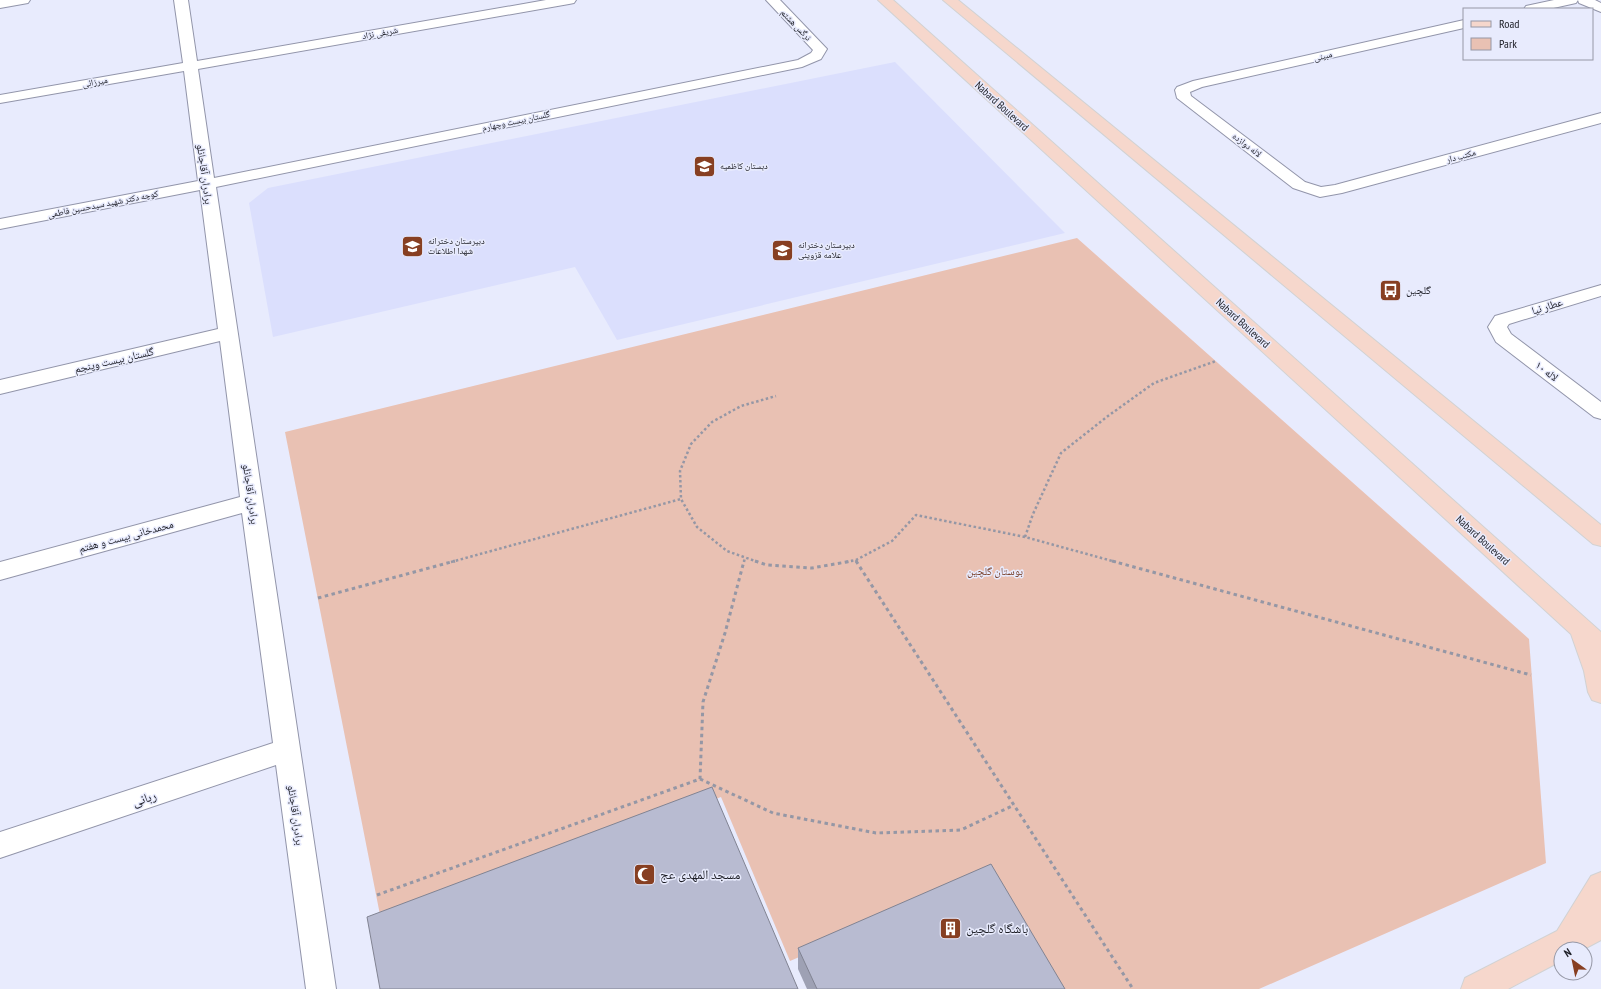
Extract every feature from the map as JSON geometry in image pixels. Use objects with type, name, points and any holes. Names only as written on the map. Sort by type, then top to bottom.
[{"type":"main road","name":"Nabard Boulevard","points":[[885,0],[1601,646]]},
{"type":"main road","points":[[950,0],[1601,538]]},
{"type":"main road","points":[[1580,628],[1597,671],[1601,692]]},
{"type":"main road","points":[[1568,941],[1601,886]]},
{"type":"main road","points":[[1568,941],[1601,924]]},
{"type":"main road","points":[[1476,989],[1553,949]]},
{"type":"street","points":[[0,4],[23,0]]},
{"type":"street","name":"برادران آقاجانلو","points":[[181,0],[321,989]]},
{"type":"street","name":"شریفی نژاد","points":[[190,66],[570,0]]},
{"type":"street","name":"نرگس هشتم","points":[[773,0],[820,49]]},
{"type":"street","points":[[1535,8],[1571,0]]},
{"type":"street","points":[[1584,0],[1601,8]]},
{"type":"street","name":"مبینی","points":[[1182,90],[1198,84],[1463,24]]},
{"type":"street","name":"گلستان بیست وچهارم","points":[[207,184],[802,63],[816,56],[820,49]]},
{"type":"street","name":"میرزائی","points":[[0,99],[190,66]]},
{"type":"street","name":"لاله دوازده","points":[[1182,90],[1184,98],[1299,185],[1320,192]]},
{"type":"street","name":"مکتب دار","points":[[1320,192],[1336,190],[1601,118]]},
{"type":"street","name":"کوچه دکتر شهید سیدحسین فاطمی","points":[[0,224],[207,184]]},
{"type":"street","name":"عطار نیا","points":[[1498,327],[1502,320],[1601,290]]},
{"type":"street","name":"لاله ۱۰","points":[[1498,327],[1503,338],[1601,412]]},
{"type":"street","name":"گلستان بیست وپنجم","points":[[0,387],[228,333]]},
{"type":"street","name":"محمدخانی بیست و هفتم","points":[[0,571],[252,502]]},
{"type":"street","name":"ربانی","points":[[0,846],[287,750]]},
{"type":"path","points":[[1025,537],[1033,514],[1061,453],[1108,416],[1154,383],[1216,361]]},
{"type":"path","points":[[776,396],[741,406],[712,422],[691,444],[680,471],[681,499],[697,528],[727,551],[767,565],[812,568],[856,560],[892,541],[916,515],[1025,537],[1531,675]]},
{"type":"path","points":[[318,598],[681,499]]},
{"type":"path","points":[[700,779],[703,702],[725,633],[745,557]]},
{"type":"path","points":[[856,560],[1133,989]]},
{"type":"path","points":[[377,895],[700,779],[773,813],[876,833],[961,830],[1014,805]]},
{"type":"shaded area","points":[[895,62],[1065,233],[617,340],[575,267],[273,337],[249,203],[268,188]]},
{"type":"green space","name":"بوستان گلچین","points":[[1077,238],[1529,639],[1546,863],[1259,989],[1056,989],[990,875],[790,961],[721,797],[382,925],[285,432]]},
{"type":"building","name":"مسجد المهدی عج","points":[[712,787],[798,989],[380,989],[367,917]]},
{"type":"building","name":"باشگاه گلچین","points":[[991,864],[1065,989],[817,989],[798,948]]},
{"type":"place","name":"دبستان کاظمیه","points":[[704,166]]},
{"type":"place","name":"دبیرستان دخترانه شهدا اطلاعات","points":[[413,246]]},
{"type":"place","name":"دبیرستان دخترانه علامه قزوینی","points":[[782,250]]},
{"type":"place","name":"گلچین","points":[[1390,290]]},
{"type":"place","name":"مسجد المهدی عج","points":[[645,874]]},
{"type":"place","name":"باشگاه گلچین","points":[[951,928]]}]
